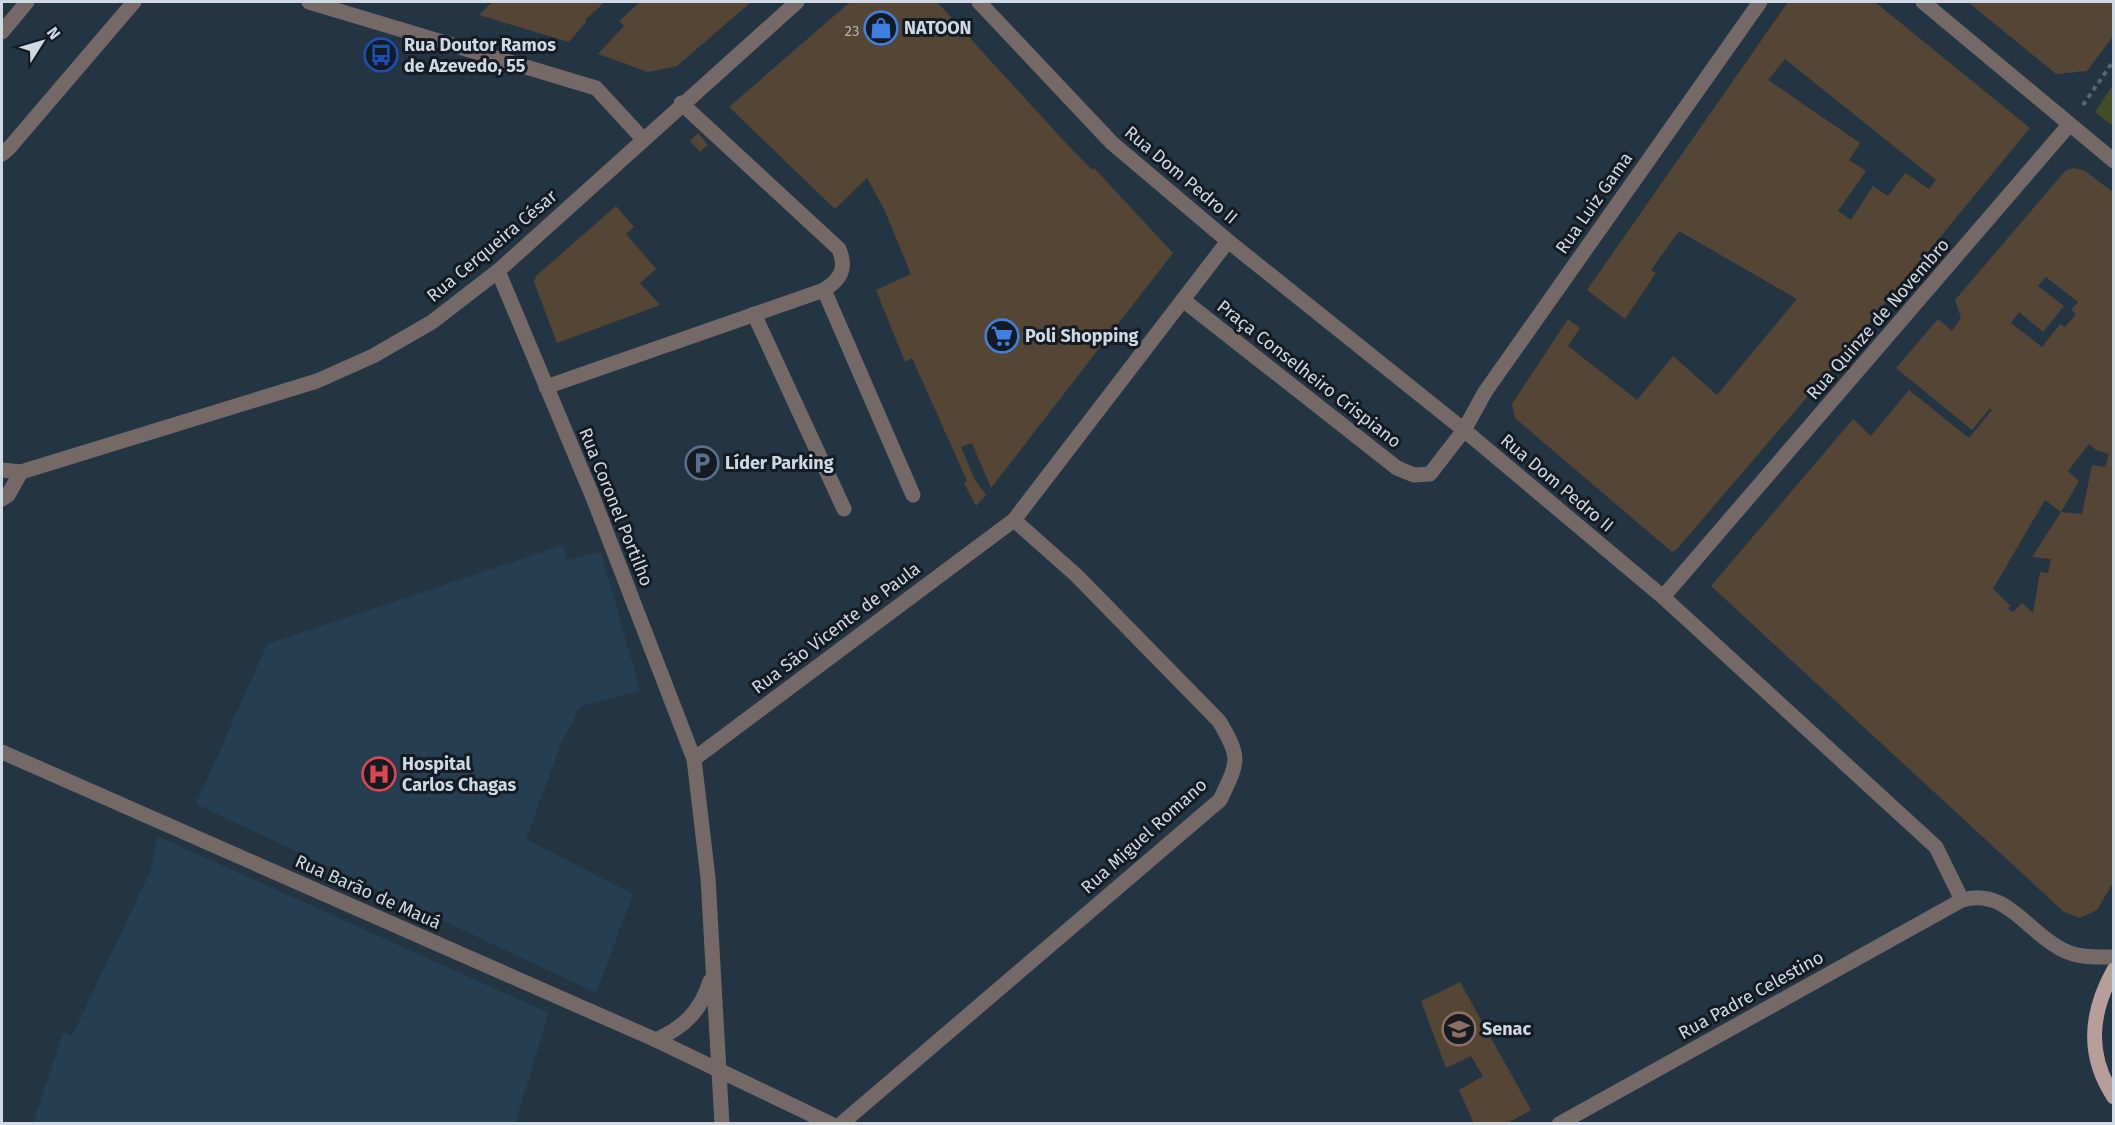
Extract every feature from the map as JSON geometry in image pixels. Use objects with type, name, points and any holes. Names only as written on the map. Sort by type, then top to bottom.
[{"type":"main road","points":[[2110,1092],[2097,1067],[2095,1019],[2102,991],[2114,970]]},
{"type":"street","points":[[2,32],[27,2]]},
{"type":"street","points":[[2,154],[134,2]]},
{"type":"street","points":[[309,2],[596,88],[643,139]]},
{"type":"street","name":"Rua Cerqueira César","points":[[2,470],[21,472],[317,381],[373,356],[432,322],[498,271],[681,103],[797,2]]},
{"type":"street","name":"Rua Dom Pedro II","points":[[979,2],[1112,143],[1228,241],[1464,430],[1663,597],[1936,847],[1962,900]]},
{"type":"street","name":"Rua Luiz Gama","points":[[1464,430],[1485,392],[1760,2]]},
{"type":"street","points":[[1923,2],[2114,161]]},
{"type":"street","points":[[546,387],[824,290],[838,281],[843,272],[844,261],[839,249],[681,103]]},
{"type":"street","name":"Rua Quinze de Novembro","points":[[1663,597],[2069,125]]},
{"type":"street","name":"Rua São Vicente de Paula","points":[[694,759],[1014,520],[1228,241]]},
{"type":"street","name":"Rua Coronel Portilho","points":[[498,271],[592,495],[694,759]]},
{"type":"street","points":[[824,290],[913,495]]},
{"type":"street","name":"Praça Conselheiro Crispiano","points":[[1183,300],[1397,468],[1414,475],[1430,474],[1464,430]]},
{"type":"street","points":[[754,314],[844,509]]},
{"type":"street","points":[[2,499],[9,495],[21,472]]},
{"type":"street","name":"Rua Miguel Romano","points":[[841,1124],[1220,800],[1235,770],[1235,746],[1220,722],[1076,575],[1014,520]]},
{"type":"street","name":"Rua Barão de Mauá","points":[[2,752],[656,1040],[831,1124]]},
{"type":"street","points":[[694,759],[708,878],[718,1069],[723,1097],[722,1124]]},
{"type":"street","points":[[1962,900],[1976,896],[1988,897],[2012,910],[2062,949],[2082,957],[2114,957]]},
{"type":"street","name":"Rua Padre Celestino","points":[[1559,1124],[1962,900]]},
{"type":"street","points":[[656,1040],[675,1031],[693,1017],[705,996],[713,967]]},
{"type":"path","points":[[2069,125],[2114,60]]},
{"type":"shaded area","name":"Hospital Carlos Chagas","points":[[563,545],[567,560],[601,552],[640,690],[580,707],[561,744],[526,839],[633,894],[596,993],[196,804],[267,644]]},
{"type":"shaded area","points":[[157,836],[549,1013],[515,1123],[33,1123],[63,1033],[72,1036],[151,870]]},
{"type":"green space","points":[[2113,85],[2113,126],[2095,112]]},
{"type":"building","points":[[492,2],[605,2],[585,20],[586,22],[569,42],[479,15]]},
{"type":"building","points":[[640,2],[751,2],[677,66],[648,72],[598,54],[624,26],[619,21]]},
{"type":"building","points":[[850,2],[937,2],[1064,141],[1092,170],[1094,168],[1173,253],[991,488],[972,443],[961,447],[974,478],[986,495],[976,506],[964,483],[967,481],[912,358],[905,362],[876,290],[911,274],[884,209],[867,178],[835,209],[729,107]]},
{"type":"building","points":[[1788,2],[1875,2],[2030,128],[1838,361],[1677,549],[1672,552],[1515,418],[1512,404],[1568,319],[1580,328],[1568,346],[1637,400],[1673,356],[1717,395],[1797,299],[1679,231],[1651,270],[1656,273],[1625,319],[1587,290]],"holes":[[[1785,59],[1936,180],[1929,189],[1905,173],[1888,196],[1873,186],[1851,220],[1838,211],[1866,171],[1849,160],[1860,143],[1768,80]]]},
{"type":"building","points":[[1968,2],[2114,2],[2114,35],[2087,71],[2056,74]]},
{"type":"building","points":[[698,133],[708,145],[700,152],[690,141]]},
{"type":"building","points":[[2074,168],[2085,171],[2114,193],[2114,881],[2097,910],[2080,918],[2064,912],[1711,586],[1853,419],[1871,436],[1909,390],[1969,438],[1992,410],[1990,408],[1972,430],[1896,368],[1938,319],[1952,331],[1961,318],[1955,300],[2066,170]],"holes":[[[2046,277],[2078,302],[2071,310],[2076,314],[2065,327],[2060,324],[2042,347],[2011,323],[2019,312],[2043,332],[2064,306],[2038,286]],[[2089,444],[2096,450],[2109,454],[2105,467],[2092,465],[2082,514],[2061,512],[2079,481],[2068,471]],[[2045,500],[2061,512],[2032,557],[2051,559],[2048,573],[2040,572],[2033,613],[2022,603],[2013,612],[2008,608],[2011,606],[1993,589]]]},
{"type":"building","points":[[616,206],[634,227],[626,234],[656,269],[640,283],[660,305],[557,343],[534,282],[536,276]]},
{"type":"building","name":"Senac","points":[[1460,982],[1531,1110],[1506,1124],[1474,1124],[1459,1090],[1483,1076],[1471,1056],[1446,1068],[1421,1001]]},
{"type":"place","name":"NATOON","points":[[881,28]]},
{"type":"place","name":"Rua Doutor Ramos de Azevedo, 55","points":[[381,55]]},
{"type":"place","name":"Poli Shopping","points":[[1002,336]]},
{"type":"place","name":"Líder Parking","points":[[702,463]]},
{"type":"place","name":"Hospital Carlos Chagas","points":[[379,774]]},
{"type":"place","name":"Senac","points":[[1459,1029]]}]
